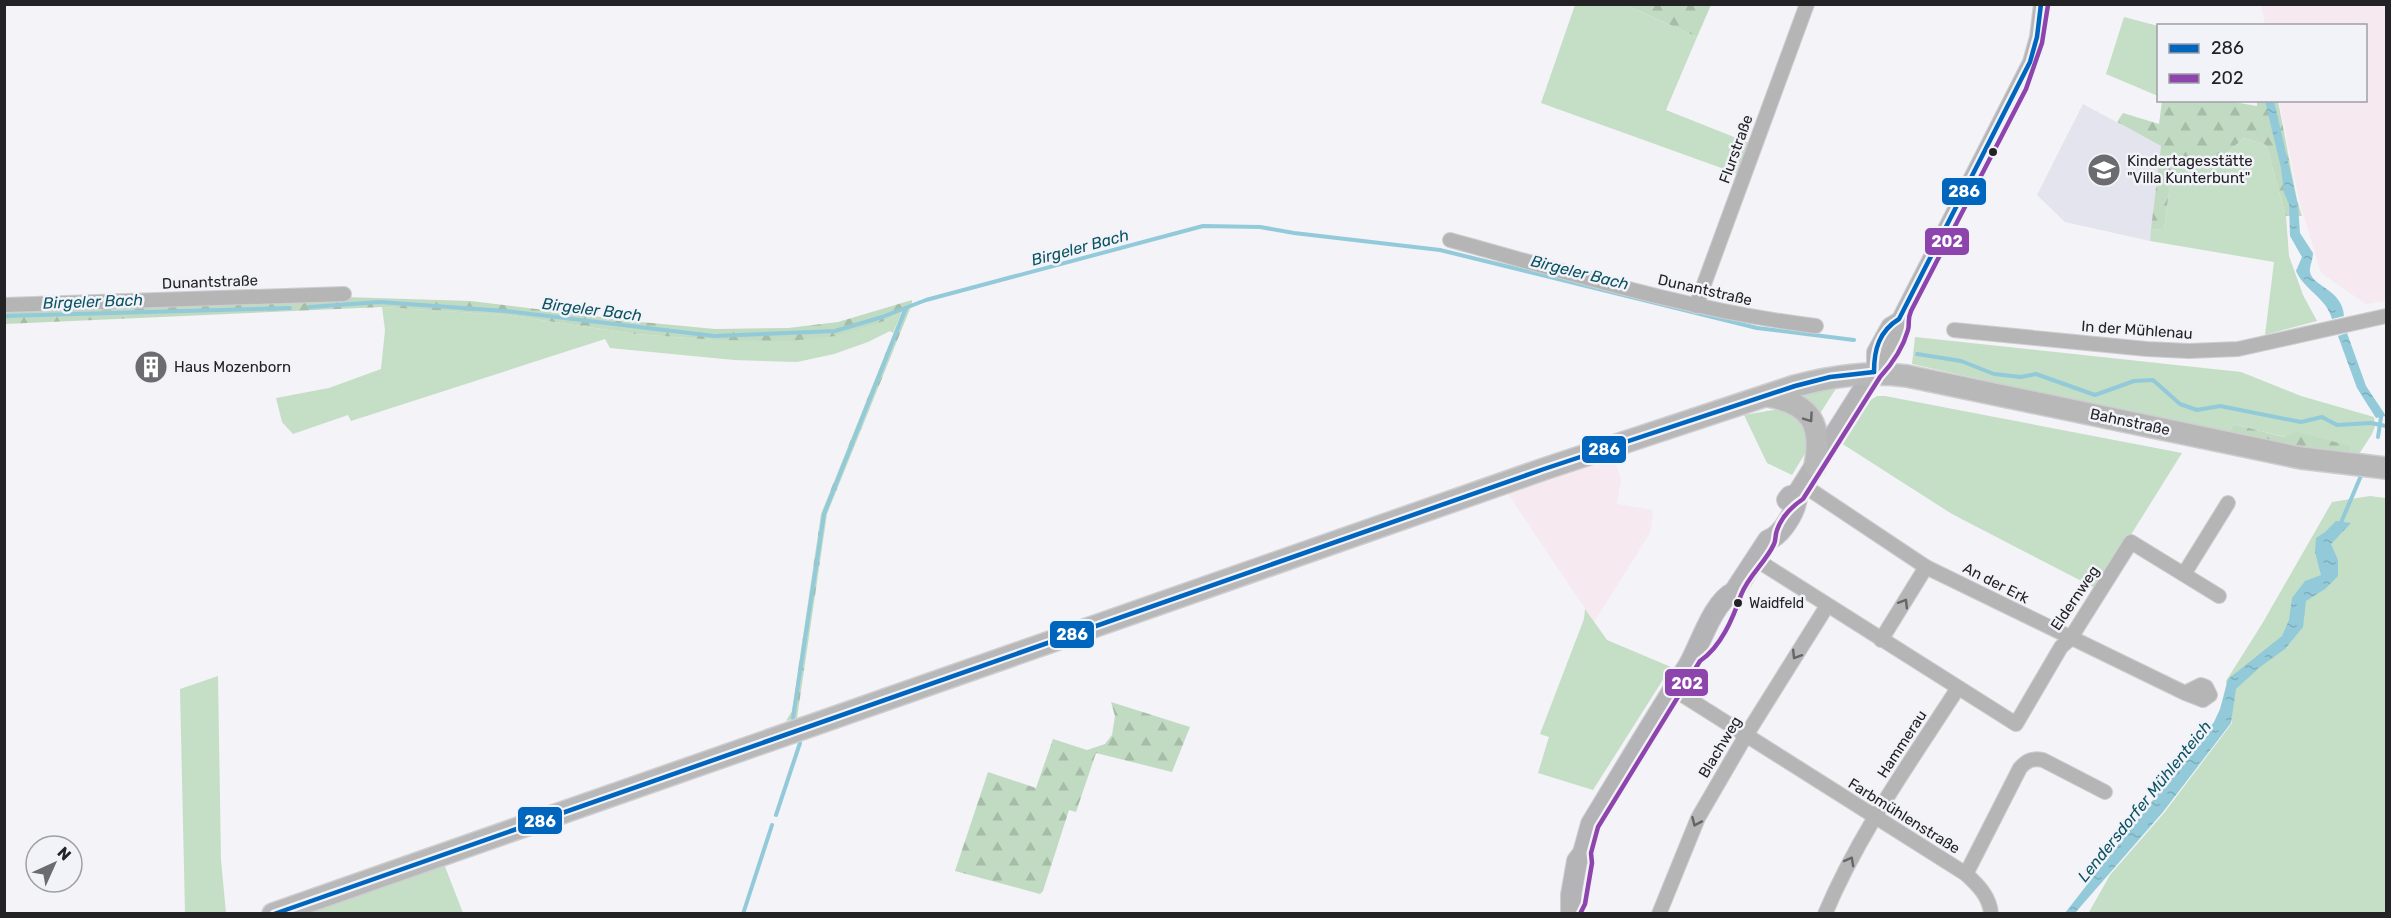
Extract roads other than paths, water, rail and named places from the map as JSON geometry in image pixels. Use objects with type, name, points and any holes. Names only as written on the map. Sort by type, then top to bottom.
[{"type":"main road","name":"Bahnstraße","points":[[273,914],[1544,469],[1821,379],[1874,372],[1907,376],[2301,458],[2371,466]]},
{"type":"main road","points":[[1766,396],[1794,404],[1810,416],[1819,438],[1815,466]]},
{"type":"street","name":"Flurstraße","points":[[1696,306],[1807,4]]},
{"type":"street","points":[[1571,912],[1578,903],[1585,862],[1583,853],[1591,824],[1694,656],[1695,648],[1716,612],[1728,594],[1734,592],[1767,540],[1767,533],[1790,496],[1800,489],[1874,372],[1874,352],[1890,325],[1899,318],[2026,71],[2037,37],[2040,4]]},
{"type":"street","name":"Dunantstraße","points":[[1450,240],[1696,306],[1758,319],[1816,326]]},
{"type":"street","name":"Dunantstraße","points":[[4,304],[344,294]]},
{"type":"street","name":"In der Mühlenau","points":[[1954,330],[2146,349],[2189,351],[2238,349],[2386,316]]},
{"type":"street","name":"An der Erk","points":[[1800,489],[1926,567],[2185,693]]},
{"type":"street","points":[[2184,574],[2228,503]]},
{"type":"street","name":"Eldernweg","points":[[1958,688],[2016,724],[2061,647],[2070,639],[2131,542],[2219,596]]},
{"type":"street","points":[[1755,559],[1958,688]]},
{"type":"street","points":[[1881,640],[1926,567]]},
{"type":"street","name":"Blachweg","points":[[1659,914],[1698,818],[1745,737],[1827,606]]},
{"type":"street","name":"Hammerau","points":[[1825,914],[1844,872],[1874,818],[1958,688]]},
{"type":"street","name":"Farbmühlenstraße","points":[[1673,689],[1745,737],[1966,874],[2020,768],[2029,760],[2036,758],[2043,760],[2105,792]]},
{"type":"street","points":[[1966,874],[1986,895],[1991,905],[1991,914]]},
{"type":"water","points":[[2265,102],[2274,102],[2298,205],[2300,233],[2313,253],[2310,272],[2316,281],[2339,300],[2344,316],[2332,319],[2325,305],[2296,271],[2302,257],[2290,236],[2289,204],[2284,193],[2281,168]]},
{"type":"water","points":[[2347,333],[2366,386],[2386,416],[2376,418],[2357,388],[2338,336]]},
{"type":"water","points":[[2336,521],[2351,523],[2331,544],[2338,560],[2338,576],[2325,589],[2306,601],[2303,627],[2285,649],[2260,667],[2236,689],[2231,723],[2163,812],[2075,913],[2065,913],[2214,722],[2228,679],[2282,636],[2289,620],[2292,598],[2305,581],[2321,575],[2315,552],[2316,538]]},
{"type":"waterway","name":"Birgeler Bach","points":[[309,307],[380,302],[505,311],[714,336],[835,331],[882,317],[926,300],[1203,226],[1260,227],[1440,250],[1757,328],[1854,340]]},
{"type":"waterway","name":"Birgeler Bach","points":[[4,316],[290,308]]},
{"type":"waterway","points":[[793,718],[824,514],[906,308]]},
{"type":"waterway","name":"Birgeler Bach","points":[[1917,354],[1961,361],[1994,374],[2021,377],[2036,374],[2095,395],[2134,381],[2153,380],[2180,404],[2197,410],[2220,406],[2301,422],[2322,417],[2337,425],[2371,423],[2386,426]]},
{"type":"waterway","name":"Birgeler Bach","points":[[2378,437],[2381,417],[2379,413]]},
{"type":"waterway","name":"Lendersdorfer Mühlenteich","points":[[2340,525],[2363,471]]},
{"type":"waterway","points":[[776,815],[800,743]]},
{"type":"waterway","points":[[743,914],[772,825]]},
{"type":"place","name":"Kindertagesstätte \"Villa Kunterbunt\"","points":[[2104,170]]},
{"type":"place","name":"Haus Mozenborn","points":[[151,367]]},
{"type":"place","name":"Waidfeld","points":[[1738,603]]}]
